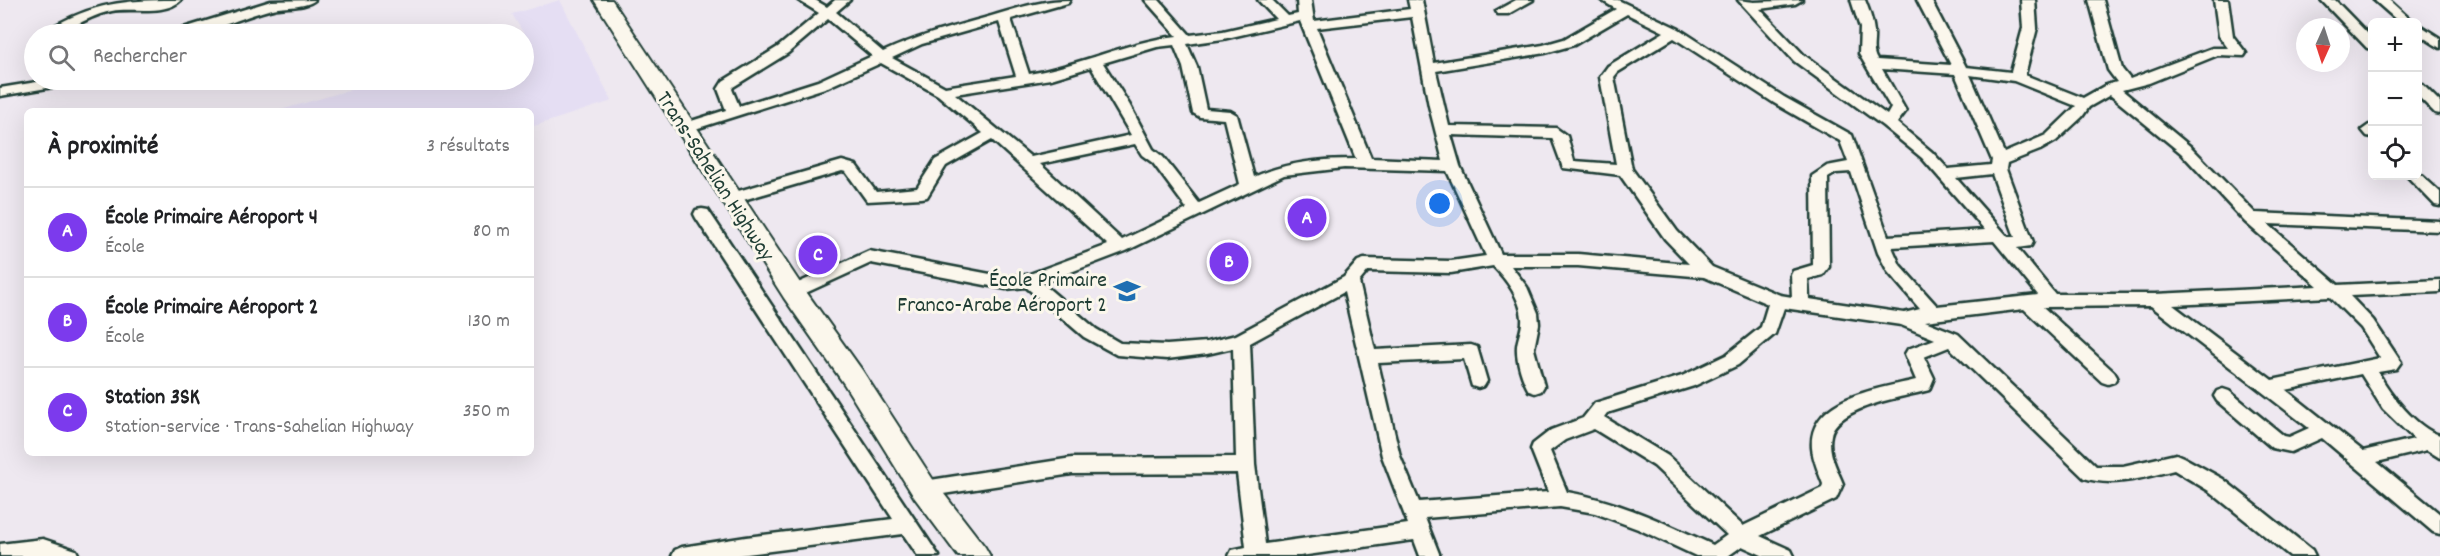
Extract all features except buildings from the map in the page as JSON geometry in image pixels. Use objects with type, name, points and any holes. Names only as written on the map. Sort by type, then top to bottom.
[{"type":"highway","name":"Trans-Sahelian Highway","points":[[603,0],[793,292],[853,377],[924,489],[975,556]]},
{"type":"street","points":[[70,24],[120,5],[156,6],[174,0]]},
{"type":"street","points":[[207,24],[269,2],[308,0]]},
{"type":"street","points":[[805,0],[829,13],[881,57],[943,92],[1028,162],[1120,247]]},
{"type":"street","points":[[734,111],[725,89],[728,84],[783,50],[843,0]]},
{"type":"street","points":[[687,128],[823,84],[917,41],[1063,0]]},
{"type":"street","points":[[1152,0],[1183,40],[1200,113],[1230,115],[1248,184]]},
{"type":"street","points":[[1265,0],[1286,21]]},
{"type":"street","points":[[1304,0],[1307,20],[1366,164]]},
{"type":"street","points":[[1503,11],[1526,0]]},
{"type":"street","points":[[1608,0],[1674,32],[1779,100],[1847,138],[1882,242],[1894,268],[1934,313]]},
{"type":"street","points":[[1749,3],[1795,0]]},
{"type":"street","points":[[1858,0],[1866,33],[1867,44],[1864,50],[1899,111],[1888,123]]},
{"type":"street","points":[[1882,242],[2000,239],[2025,242],[1999,164],[1960,70],[1938,23],[1924,0]]},
{"type":"street","points":[[2017,77],[2030,28],[2028,0]]},
{"type":"street","points":[[2096,0],[2119,86],[2186,150],[2251,218],[2333,290],[2367,324],[2392,362],[2271,387]]},
{"type":"street","points":[[1942,174],[1999,164],[2035,147],[2051,138],[2077,114],[2084,104],[2119,86],[2144,80],[2217,51],[2239,53],[2226,36],[2221,0]]},
{"type":"street","points":[[2328,0],[2367,33]]},
{"type":"street","points":[[2381,0],[2401,18]]},
{"type":"street","points":[[1749,3],[1799,58],[1916,145],[2051,300]]},
{"type":"street","points":[[943,92],[1065,72],[1139,47],[1245,31],[1286,21],[1417,6],[1452,166],[1496,260],[1507,268],[1530,313],[1531,321],[1525,352],[1535,386]]},
{"type":"street","points":[[1429,68],[1545,49],[1569,42],[1626,9]]},
{"type":"street","points":[[1004,16],[1024,80]]},
{"type":"street","points":[[2422,29],[2440,27]]},
{"type":"street","points":[[1674,32],[1613,69],[1607,77],[1617,141],[1625,170],[1671,235],[1706,271]]},
{"type":"street","points":[[2422,32],[2440,44]]},
{"type":"street","points":[[1095,62],[1147,152],[1158,160],[1197,212]]},
{"type":"street","points":[[1871,64],[1960,70],[2017,77],[2084,104]]},
{"type":"street","points":[[0,92],[24,86]]},
{"type":"street","points":[[2422,92],[2440,110]]},
{"type":"street","points":[[1443,130],[1556,133],[1560,136],[1568,165],[1625,170]]},
{"type":"street","points":[[733,198],[847,166],[872,196],[922,193],[940,163],[992,134]]},
{"type":"street","points":[[1028,162],[1140,138]]},
{"type":"street","points":[[793,292],[869,257],[1006,283],[1029,281],[1120,247],[1197,212],[1248,184],[1280,171],[1301,166],[1366,164],[1452,166]]},
{"type":"street","points":[[1801,305],[1799,275],[1816,271],[1821,267],[1820,176],[1832,169],[1856,166]]},
{"type":"street","points":[[2419,180],[2440,201]]},
{"type":"street","points":[[702,214],[929,556]]},
{"type":"street","points":[[2251,218],[2440,226]]},
{"type":"street","points":[[1029,281],[1090,333],[1117,349],[1167,352],[1207,348],[1241,339],[1350,281],[1364,265],[1450,267],[1496,260],[1578,260],[1706,271],[1777,301],[1904,319],[1952,339],[2091,473],[2106,476],[2175,462],[2216,485],[2306,556]]},
{"type":"street","points":[[1350,281],[1391,456],[1430,556]]},
{"type":"street","points":[[1904,319],[1934,313],[2051,300],[2155,300],[2440,286]]},
{"type":"street","points":[[2155,300],[2324,429],[2440,526]]},
{"type":"street","points":[[1560,499],[1540,449],[1558,435],[1589,423],[1601,408],[1688,381],[1732,360],[1769,330],[1777,301]]},
{"type":"street","points":[[2028,303],[2108,377]]},
{"type":"street","points":[[1241,339],[1251,555],[1420,531]]},
{"type":"street","points":[[1413,512],[1560,499],[1596,505],[1645,523],[1714,556],[1741,536],[1829,494],[1833,484],[1821,447],[1821,432],[1831,417],[1849,405],[1923,385],[1925,378],[1914,354],[1952,339]]},
{"type":"street","points":[[1367,357],[1471,352],[1478,381]]},
{"type":"street","points":[[2366,366],[2382,396],[2407,424],[2437,445]]},
{"type":"street","points":[[2223,396],[2285,446],[2324,429]]},
{"type":"street","points":[[1593,419],[1661,461],[1741,536],[1784,556]]},
{"type":"street","points":[[2359,459],[2437,445]]},
{"type":"street","points":[[924,489],[1072,466],[1246,465]]},
{"type":"street","points":[[682,556],[746,545],[908,525]]},
{"type":"street","points":[[0,552],[43,547],[69,556]]},
{"type":"shaded area","points":[[560,0],[612,101],[534,126],[534,108],[287,108],[349,90],[534,90],[534,24],[518,24],[512,14]]},
{"type":"place","name":"École Primaire Aéroport 4","points":[[1307,218]]},
{"type":"place","name":"Station 3SK","points":[[818,255]]},
{"type":"place","name":"École Primaire Aéroport 2","points":[[1229,262]]},
{"type":"place","name":"École Primaire Franco-Arabe Aéroport 2","points":[[1127,291]]}]
